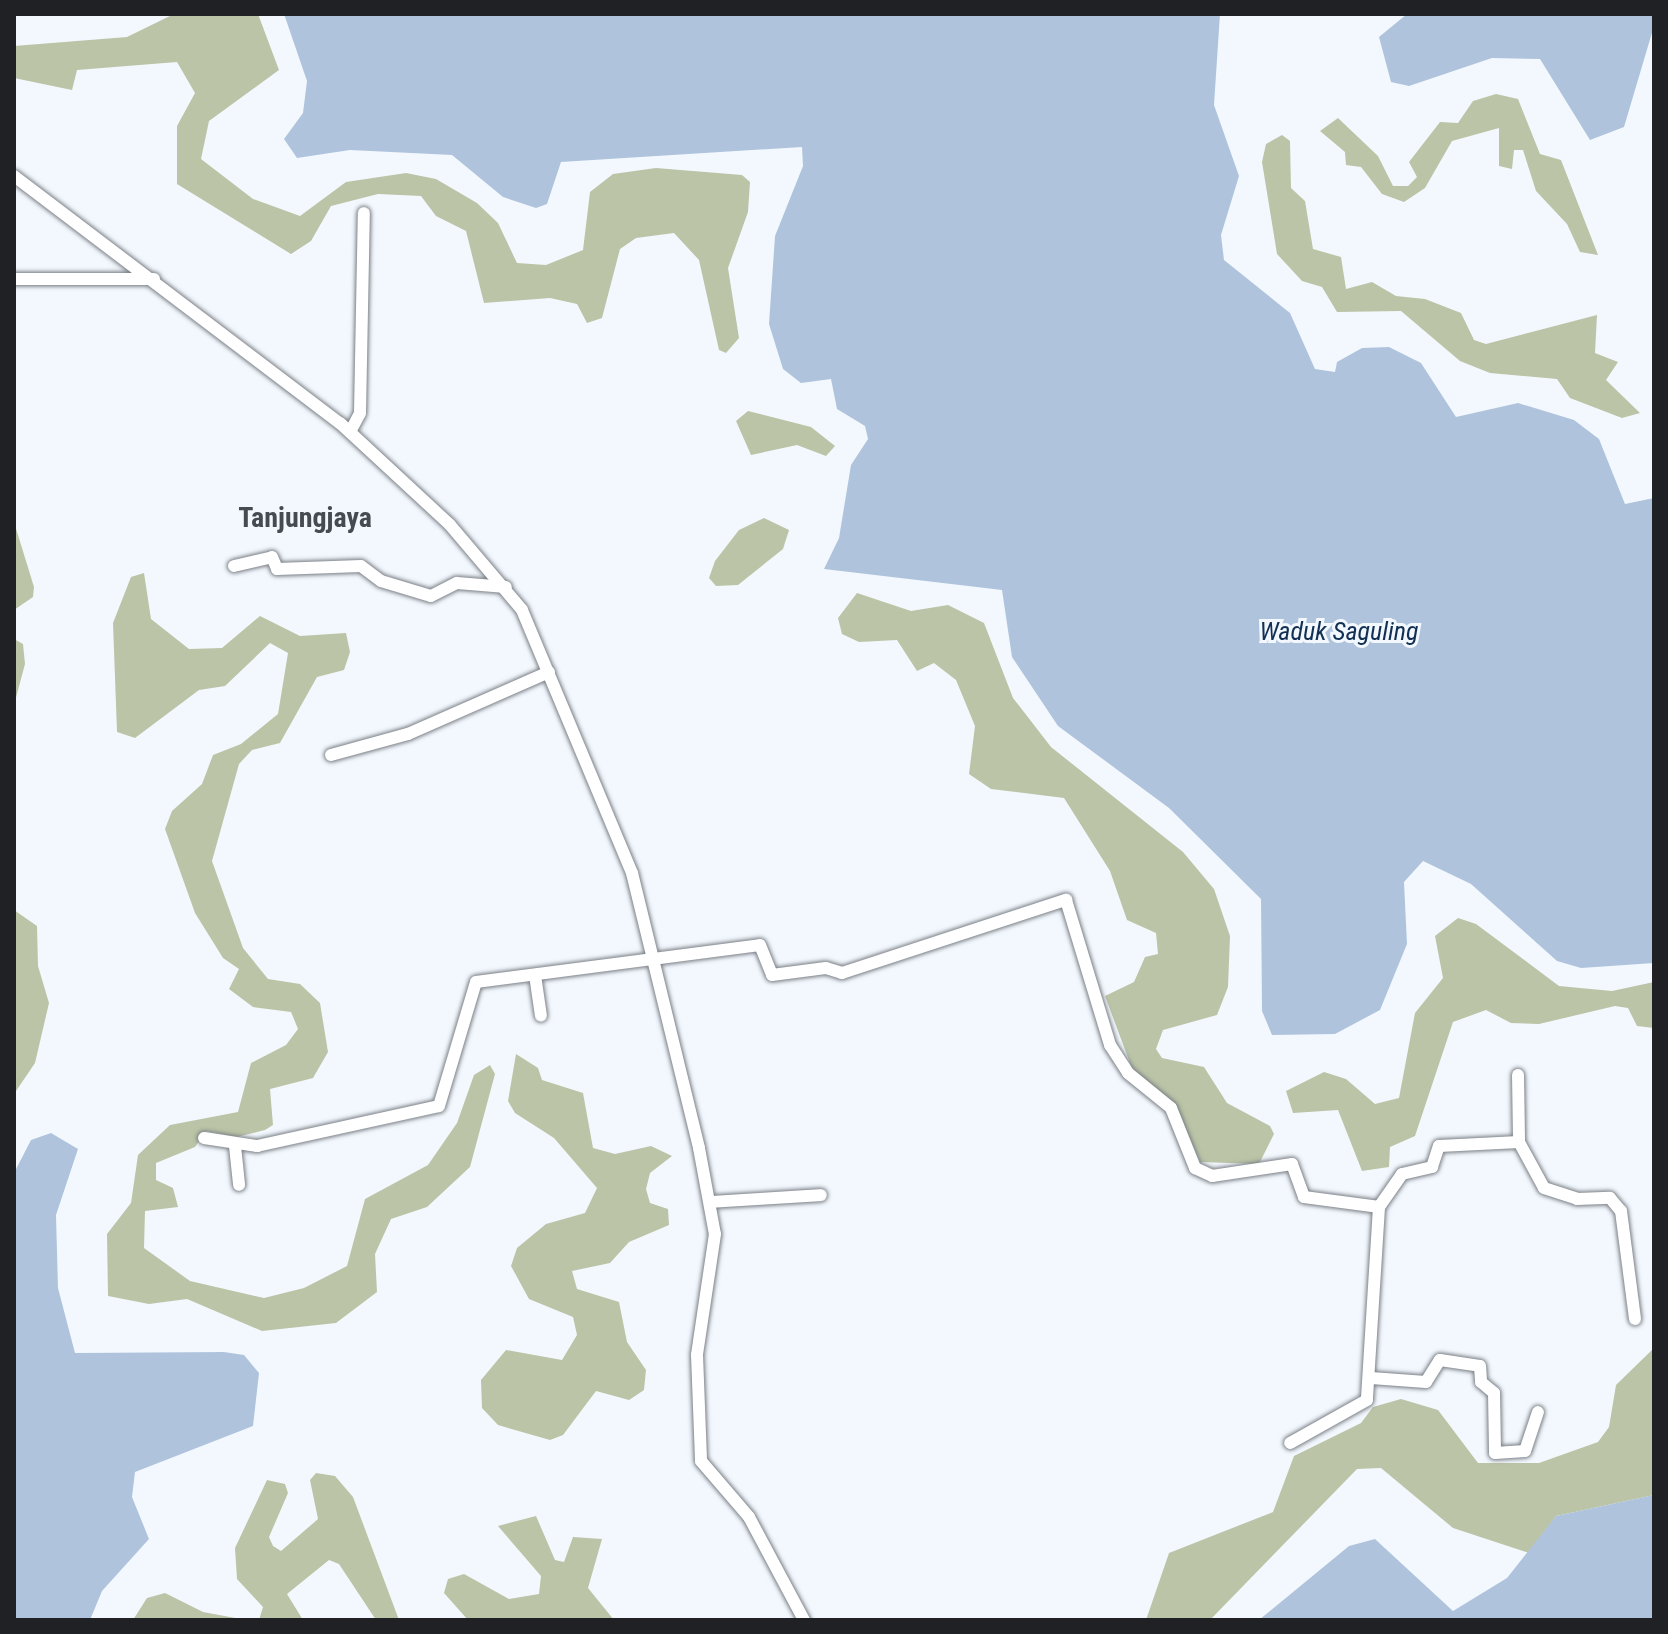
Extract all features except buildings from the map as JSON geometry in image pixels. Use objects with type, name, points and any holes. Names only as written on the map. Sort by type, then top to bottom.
[{"type":"street","points":[[14,176],[154,279],[350,432],[506,587],[549,672],[632,873],[710,1202],[715,1234],[697,1355],[701,1461],[749,1517],[804,1620]]},
{"type":"street","points":[[350,432],[360,413],[364,213]]},
{"type":"street","points":[[14,279],[154,279]]},
{"type":"street","points":[[234,566],[272,557],[277,569],[361,566],[381,581],[431,596],[457,583],[506,587]]},
{"type":"street","points":[[331,755],[408,734],[549,672]]},
{"type":"street","points":[[204,1138],[235,1146],[439,1106],[476,982],[654,956],[760,945],[772,975],[851,972],[1066,900],[1110,1045],[1128,1073],[1171,1108],[1195,1168],[1212,1176],[1292,1164],[1304,1197],[1379,1207]]},
{"type":"street","points":[[535,975],[541,1016]]},
{"type":"street","points":[[1518,1075],[1519,1142],[1544,1188],[1577,1199],[1610,1198],[1621,1211],[1635,1319]]},
{"type":"street","points":[[1290,1443],[1364,1404],[1371,1378],[1379,1207],[1402,1174],[1432,1167],[1439,1146],[1519,1142]]},
{"type":"street","points":[[235,1146],[239,1185]]},
{"type":"street","points":[[710,1202],[821,1195]]},
{"type":"street","points":[[1371,1378],[1426,1382],[1440,1360],[1480,1366],[1481,1382],[1494,1393],[1495,1453],[1525,1451],[1538,1412]]},
{"type":"green space","points":[[174,14],[258,14],[279,70],[209,121],[201,159],[253,199],[300,216],[346,182],[406,173],[436,179],[477,203],[498,223],[517,263],[546,265],[583,250],[590,192],[613,174],[656,168],[742,175],[750,182],[748,212],[728,268],[739,338],[726,353],[719,350],[699,260],[674,233],[636,238],[620,249],[602,318],[587,323],[577,304],[550,298],[484,303],[466,231],[436,216],[421,196],[378,194],[331,206],[311,241],[291,254],[177,184],[177,126],[195,93],[177,62],[77,70],[72,90],[14,78],[14,46],[127,37]]},
{"type":"green space","points":[[1496,94],[1518,99],[1540,154],[1561,160],[1598,255],[1580,252],[1567,224],[1536,191],[1523,150],[1514,150],[1512,169],[1499,166],[1499,128],[1452,141],[1425,188],[1404,202],[1382,194],[1361,167],[1346,165],[1345,152],[1320,131],[1338,118],[1378,156],[1393,186],[1408,186],[1417,177],[1409,162],[1440,122],[1458,123],[1473,101]]},
{"type":"green space","points":[[1282,135],[1290,141],[1291,188],[1305,201],[1313,249],[1341,257],[1346,289],[1372,282],[1396,296],[1425,299],[1461,313],[1474,340],[1486,344],[1597,315],[1595,353],[1618,362],[1606,380],[1640,413],[1622,418],[1570,398],[1557,379],[1490,373],[1460,361],[1401,311],[1337,312],[1322,287],[1302,281],[1277,254],[1262,162],[1266,144]]},
{"type":"green space","points":[[748,411],[811,427],[835,446],[826,456],[797,445],[751,455],[736,421]]},
{"type":"green space","points":[[764,518],[789,530],[783,549],[738,585],[716,586],[709,578],[715,561],[739,530]]},
{"type":"green space","points":[[14,522],[34,587],[33,597],[14,610]]},
{"type":"green space","points":[[144,573],[151,619],[189,649],[222,648],[260,616],[300,636],[346,633],[350,652],[344,670],[317,677],[280,743],[252,750],[239,764],[212,861],[243,948],[268,979],[300,984],[320,1003],[328,1052],[313,1078],[270,1089],[273,1125],[237,1137],[206,1131],[195,1147],[156,1163],[156,1180],[173,1188],[178,1207],[145,1211],[144,1248],[190,1281],[264,1298],[304,1288],[347,1266],[365,1199],[428,1165],[457,1123],[474,1075],[490,1065],[495,1074],[470,1167],[427,1207],[391,1219],[375,1254],[377,1292],[336,1323],[262,1331],[187,1299],[149,1304],[108,1296],[107,1234],[131,1203],[138,1155],[170,1125],[238,1112],[251,1063],[286,1045],[298,1029],[291,1012],[253,1007],[229,989],[239,969],[223,958],[195,913],[165,829],[172,811],[202,784],[213,755],[241,744],[278,714],[288,653],[270,643],[225,686],[199,690],[135,738],[117,732],[113,623],[131,577]]},
{"type":"green space","points":[[857,593],[911,611],[948,605],[984,623],[1013,698],[1051,747],[1183,852],[1214,889],[1230,936],[1228,987],[1217,1015],[1163,1030],[1156,1049],[1162,1058],[1204,1067],[1227,1103],[1270,1126],[1274,1134],[1259,1164],[1200,1162],[1180,1116],[1133,1071],[1105,996],[1134,982],[1145,957],[1158,954],[1156,933],[1127,920],[1110,871],[1064,798],[991,789],[969,774],[975,726],[956,680],[934,663],[917,671],[897,640],[859,642],[842,634],[838,618]]},
{"type":"green space","points":[[14,639],[23,644],[25,664],[14,705]]},
{"type":"green space","points":[[14,910],[37,926],[38,966],[49,1003],[35,1063],[14,1094]]},
{"type":"green space","points":[[1458,918],[1476,924],[1559,986],[1612,991],[1654,982],[1654,1028],[1637,1026],[1628,1008],[1615,1006],[1539,1024],[1511,1023],[1486,1010],[1453,1022],[1415,1136],[1390,1147],[1389,1167],[1362,1171],[1338,1110],[1293,1113],[1286,1091],[1324,1072],[1346,1079],[1375,1104],[1399,1098],[1415,1013],[1443,978],[1435,936]]},
{"type":"green space","points":[[516,1054],[538,1068],[542,1080],[583,1093],[593,1148],[615,1154],[651,1146],[672,1156],[650,1173],[646,1189],[650,1203],[668,1209],[669,1225],[629,1242],[610,1263],[572,1271],[577,1289],[619,1302],[627,1342],[646,1370],[644,1390],[629,1400],[596,1391],[563,1435],[550,1440],[498,1425],[482,1408],[481,1380],[506,1350],[562,1360],[577,1335],[573,1317],[529,1299],[511,1266],[517,1248],[546,1224],[585,1213],[597,1188],[554,1138],[515,1113],[508,1101]]},
{"type":"green space","points":[[1654,1348],[1654,1495],[1556,1516],[1529,1553],[1453,1528],[1381,1468],[1357,1469],[1210,1620],[1146,1620],[1169,1553],[1273,1512],[1294,1456],[1361,1423],[1373,1407],[1401,1399],[1438,1410],[1478,1463],[1539,1463],[1598,1442],[1609,1427],[1616,1385]]},
{"type":"green space","points":[[316,1473],[335,1476],[353,1497],[399,1620],[376,1620],[339,1564],[329,1560],[287,1594],[303,1620],[259,1620],[263,1607],[237,1579],[235,1548],[267,1480],[285,1484],[288,1493],[269,1537],[273,1546],[281,1551],[318,1519],[310,1480]]},
{"type":"green space","points":[[536,1516],[555,1560],[564,1562],[573,1537],[602,1539],[588,1588],[614,1620],[468,1620],[444,1593],[448,1579],[464,1574],[509,1599],[539,1594],[541,1576],[498,1526]]},
{"type":"green space","points":[[165,1593],[203,1612],[246,1620],[133,1620],[147,1598]]},
{"type":"water","name":"Waduk Saguling","points":[[284,14],[1220,14],[1214,105],[1239,176],[1221,235],[1224,260],[1290,313],[1315,369],[1335,372],[1337,362],[1362,348],[1389,347],[1421,363],[1456,417],[1518,403],[1574,420],[1599,439],[1625,504],[1654,498],[1654,963],[1581,968],[1557,961],[1471,884],[1423,861],[1404,882],[1407,944],[1380,1010],[1335,1034],[1272,1035],[1262,1011],[1261,899],[1169,808],[1058,726],[1012,657],[1002,590],[824,569],[839,538],[851,465],[868,439],[865,426],[837,409],[831,379],[801,383],[783,369],[769,324],[775,236],[803,166],[802,147],[561,162],[547,204],[536,208],[503,197],[452,155],[350,150],[297,158],[284,139],[303,113],[307,81]]},
{"type":"water","points":[[1407,14],[1654,14],[1654,26],[1624,127],[1590,140],[1540,59],[1492,58],[1409,86],[1391,82],[1379,37]]},
{"type":"water","points":[[51,1133],[78,1149],[56,1215],[58,1288],[75,1353],[224,1352],[244,1355],[259,1373],[253,1426],[135,1472],[132,1497],[149,1539],[102,1591],[90,1620],[14,1620],[14,1173],[31,1140]]},
{"type":"water","points":[[1654,1495],[1654,1620],[1259,1620],[1349,1546],[1375,1539],[1453,1611],[1507,1578],[1556,1516]]},
{"type":"district","name":"Tanjungjaya","points":[[305,518]]}]
